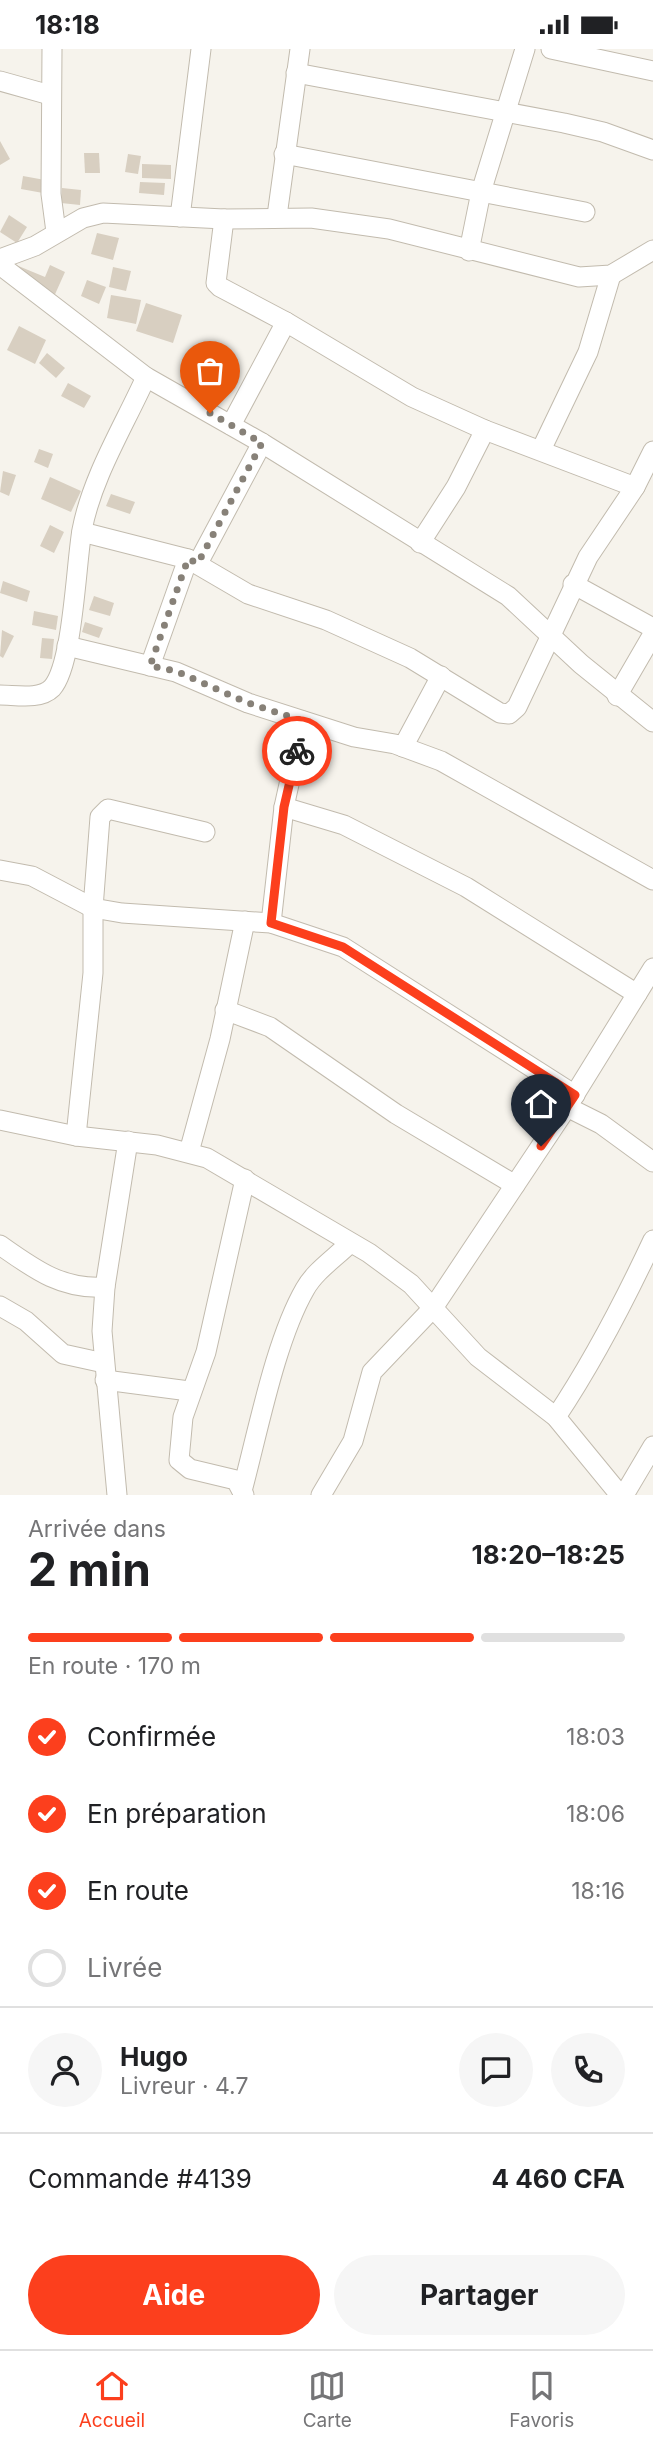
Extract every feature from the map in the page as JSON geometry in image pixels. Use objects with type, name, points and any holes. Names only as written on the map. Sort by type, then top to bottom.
[{"type":"street","points":[[52,49],[51,194],[56,232]]},
{"type":"street","points":[[180,217],[201,49]]},
{"type":"street","points":[[277,216],[300,49]]},
{"type":"street","points":[[469,251],[481,192],[525,49]]},
{"type":"street","points":[[551,49],[653,71]]},
{"type":"street","points":[[296,73],[603,132],[653,150]]},
{"type":"street","points":[[0,81],[50,95]]},
{"type":"street","points":[[284,154],[585,212]]},
{"type":"street","points":[[0,259],[35,246],[83,218],[103,213],[224,219],[277,216],[389,229],[579,277],[611,275],[653,250]]},
{"type":"street","points":[[224,219],[216,283],[412,397],[485,430],[635,487]]},
{"type":"street","points":[[0,265],[146,377],[262,443],[508,596],[617,696],[653,722]]},
{"type":"street","points":[[541,450],[588,352],[611,275]]},
{"type":"street","points":[[231,425],[286,322]]},
{"type":"street","points":[[0,695],[38,695],[52,688],[67,646],[88,503],[146,377]]},
{"type":"street","points":[[420,543],[456,487],[485,430]]},
{"type":"street","points":[[150,666],[193,561],[262,443]]},
{"type":"street","points":[[82,532],[193,561],[248,594],[326,620],[410,658],[500,713],[509,714],[517,708],[573,584],[635,487],[653,451]]},
{"type":"street","points":[[573,584],[653,628]]},
{"type":"street","points":[[617,696],[653,634]]},
{"type":"street","points":[[67,646],[176,671],[248,703],[303,721],[403,747],[472,776],[653,880]]},
{"type":"street","points":[[403,747],[441,676]]},
{"type":"street","points":[[271,923],[284,807],[303,721]]},
{"type":"street","points":[[284,807],[344,825],[466,887],[637,994]]},
{"type":"street","points":[[76,1136],[93,973],[93,908],[103,812],[108,809],[205,832]]},
{"type":"street","points":[[0,870],[32,876],[93,908],[122,913],[271,923],[343,947],[571,1101],[653,1162]]},
{"type":"street","points":[[189,1152],[245,921]]},
{"type":"street","points":[[321,1495],[353,1441],[372,1372],[433,1308],[571,1101],[653,968]]},
{"type":"street","points":[[225,1010],[270,1027],[396,1114],[515,1185]]},
{"type":"street","points":[[0,1120],[76,1136],[189,1152],[207,1158],[350,1243],[411,1284],[478,1357],[556,1417],[622,1495],[653,1446]]},
{"type":"street","points":[[117,1495],[105,1371],[104,1287],[128,1142]]},
{"type":"street","points":[[243,1493],[236,1480],[190,1469],[178,1460],[181,1427],[190,1391],[206,1352],[245,1179]]},
{"type":"street","points":[[556,1417],[586,1372],[622,1307],[653,1240]]},
{"type":"street","points":[[243,1493],[280,1352],[303,1293],[315,1276],[350,1243]]},
{"type":"street","points":[[0,1245],[28,1265],[72,1287],[104,1287]]},
{"type":"street","points":[[0,1306],[26,1321],[63,1354],[105,1371],[190,1391]]},
{"type":"building","points":[[0,141],[10,159],[0,165]]},
{"type":"building","points":[[84,153],[99,153],[100,173],[85,173]]},
{"type":"building","points":[[128,154],[141,156],[138,174],[125,172]]},
{"type":"building","points":[[142,164],[171,165],[171,179],[142,178]]},
{"type":"building","points":[[23,176],[45,180],[43,193],[21,189]]},
{"type":"building","points":[[140,182],[165,183],[164,195],[139,193]]},
{"type":"building","points":[[62,188],[81,190],[80,205],[61,203]]},
{"type":"building","points":[[9,215],[27,227],[17,243],[0,232]]},
{"type":"building","points":[[97,233],[119,238],[113,260],[91,254]]},
{"type":"building","points":[[16,265],[45,277],[50,265],[65,272],[52,301],[8,282]]},
{"type":"building","points":[[113,267],[131,271],[126,291],[109,287]]},
{"type":"building","points":[[87,280],[106,287],[99,304],[81,296]]},
{"type":"building","points":[[111,295],[141,300],[136,324],[107,318]]},
{"type":"building","points":[[146,303],[182,315],[173,343],[136,331]]},
{"type":"building","points":[[19,326],[46,340],[35,364],[7,350]]},
{"type":"building","points":[[47,353],[65,368],[56,378],[39,363]]},
{"type":"building","points":[[68,383],[91,396],[84,408],[61,396]]},
{"type":"building","points":[[39,449],[53,454],[48,468],[34,462]]},
{"type":"building","points":[[3,471],[16,475],[9,496],[0,492]]},
{"type":"building","points":[[50,477],[81,491],[71,512],[41,499]]},
{"type":"building","points":[[111,494],[135,502],[130,514],[106,506]]},
{"type":"building","points":[[50,525],[64,532],[54,553],[40,546]]},
{"type":"building","points":[[3,581],[30,591],[27,602],[0,593]]},
{"type":"building","points":[[94,596],[114,603],[110,616],[89,610]]},
{"type":"building","points":[[34,611],[58,616],[56,630],[32,625]]},
{"type":"building","points":[[85,622],[103,628],[99,638],[82,632]]},
{"type":"building","points":[[2,630],[14,636],[3,658],[0,656]]},
{"type":"building","points":[[42,638],[54,639],[52,659],[40,658]]},
{"type":"way so far","points":[[210,413],[262,443],[198,563],[188,559],[150,666],[176,671],[248,703],[303,721],[297,751]]},
{"type":"route","points":[[297,751],[284,807],[271,923],[343,947],[575,1095],[541,1146]]}]
